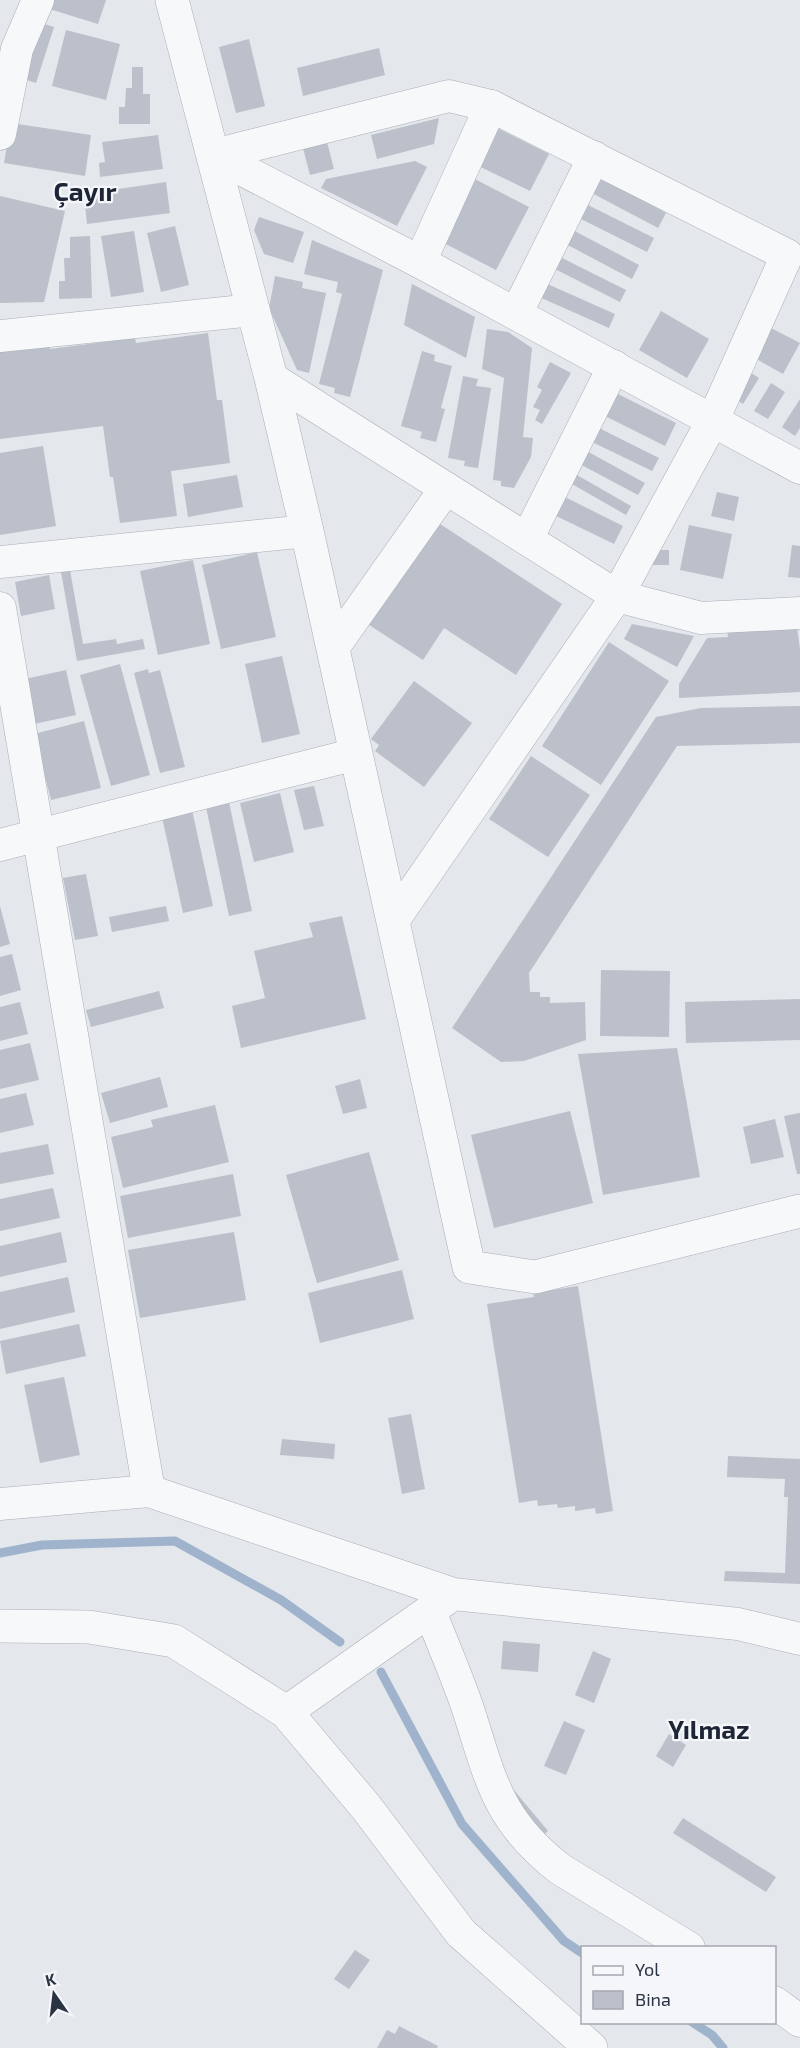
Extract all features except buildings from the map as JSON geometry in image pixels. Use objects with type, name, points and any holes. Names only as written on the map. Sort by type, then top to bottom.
[{"type":"street","points":[[0,134],[9,50],[38,0]]},
{"type":"street","points":[[172,0],[271,378],[307,531],[469,1267],[535,1277],[800,1211]]},
{"type":"street","points":[[214,155],[449,96],[491,106],[787,255],[713,420],[617,596],[393,921]]},
{"type":"street","points":[[420,262],[491,106]]},
{"type":"street","points":[[214,155],[420,262],[800,468]]},
{"type":"street","points":[[516,314],[594,157]]},
{"type":"street","points":[[0,336],[253,310]]},
{"type":"street","points":[[527,539],[614,366]]},
{"type":"street","points":[[271,378],[617,596],[701,618],[800,614]]},
{"type":"street","points":[[333,648],[446,489]]},
{"type":"street","points":[[0,562],[307,531]]},
{"type":"street","points":[[0,608],[149,1491]]},
{"type":"street","points":[[0,845],[356,754]]},
{"type":"street","points":[[0,1504],[149,1491],[442,1602],[738,1624],[800,1639]]},
{"type":"street","points":[[286,1712],[442,1602]]},
{"type":"street","points":[[442,1602],[467,1707],[486,1770],[515,1826],[543,1856],[560,1869],[687,1946]]},
{"type":"street","points":[[0,1626],[89,1627],[174,1641],[286,1712],[366,1806],[461,1933],[591,2048]]},
{"type":"street","points":[[776,2003],[800,2021]]},
{"type":"waterway","points":[[0,1553],[42,1545],[175,1541],[281,1600],[340,1642]]},
{"type":"waterway","points":[[381,1672],[462,1824],[564,1941],[581,1952]]},
{"type":"waterway","points":[[695,2024],[712,2035],[723,2048]]},
{"type":"district","name":"Çayır","points":[[85,192]]},
{"type":"district","name":"Yılmaz","points":[[709,1730]]}]
